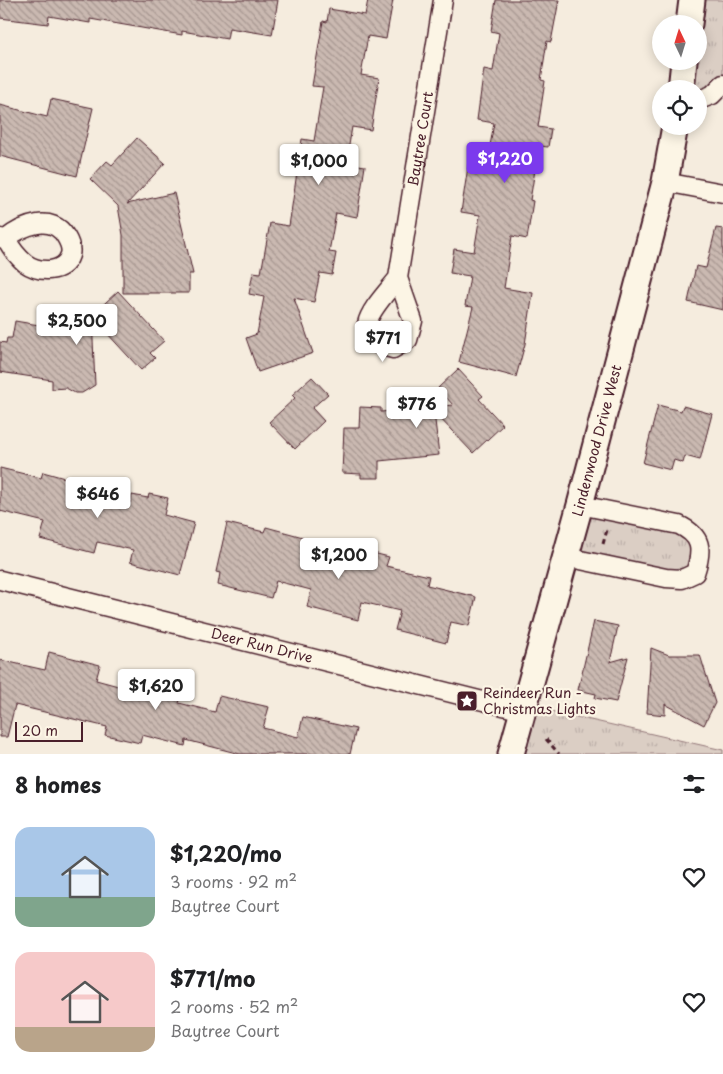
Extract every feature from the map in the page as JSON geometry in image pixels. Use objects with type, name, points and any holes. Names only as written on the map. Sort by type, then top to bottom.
[{"type":"street","name":"Baytree Court","points":[[398,278],[443,0]]},
{"type":"street","points":[[690,15],[692,0]]},
{"type":"street","points":[[707,96],[723,84]]},
{"type":"street","name":"Lindenwood Drive West","points":[[512,754],[665,182],[673,135]]},
{"type":"street","points":[[665,182],[723,193]]},
{"type":"street","points":[[566,557],[666,578],[682,579],[695,573],[700,560],[700,545],[693,532],[679,525],[580,505]]},
{"type":"street","name":"Deer Run Drive","points":[[0,580],[523,711]]},
{"type":"path","points":[[603,544],[608,524]]},
{"type":"path","points":[[546,739],[559,754]]},
{"type":"green space","points":[[692,0],[723,0],[723,84],[707,95],[707,80],[682,80],[683,70],[708,70],[708,15],[696,15]]},
{"type":"green space","points":[[580,505],[693,532],[695,573],[566,557]]},
{"type":"green space","points":[[524,705],[723,750],[723,754],[511,754]]},
{"type":"building","points":[[0,0],[278,0],[272,35],[229,28],[227,39],[182,31],[182,35],[90,19],[90,23],[49,16],[48,24],[0,18]]},
{"type":"building","points":[[368,0],[393,0],[386,39],[368,36],[361,75],[379,78],[371,130],[352,127],[346,163],[365,166],[357,217],[336,213],[329,252],[336,253],[332,275],[320,273],[314,302],[294,298],[313,353],[258,372],[246,338],[257,334],[264,297],[249,294],[253,272],[261,273],[270,223],[289,226],[302,139],[314,141],[323,87],[312,86],[323,21],[327,22],[329,9],[365,15]]},
{"type":"building","points":[[496,0],[559,0],[551,42],[547,41],[541,80],[545,81],[538,127],[551,129],[548,147],[539,146],[530,200],[533,201],[527,239],[512,236],[504,288],[533,293],[525,344],[516,377],[459,362],[473,307],[465,306],[470,276],[450,273],[454,249],[474,252],[480,215],[461,212],[469,160],[483,162],[484,156],[488,157],[494,123],[477,120],[484,69],[493,71],[499,33],[491,31]]},
{"type":"building","points":[[51,99],[93,108],[77,176],[0,156],[0,105],[47,117]]},
{"type":"building","points":[[137,138],[165,163],[127,204],[174,193],[193,274],[189,274],[189,293],[123,293],[123,235],[118,206],[90,179],[107,161],[112,165]]},
{"type":"building","points":[[716,228],[723,229],[723,310],[688,302],[696,266],[706,268]]},
{"type":"building","points":[[118,291],[164,341],[150,353],[155,358],[141,370],[92,317],[95,385],[82,393],[75,393],[66,388],[52,389],[52,380],[0,372],[0,342],[6,343],[7,338],[12,338],[15,321],[51,327],[80,326]]},
{"type":"building","points":[[458,369],[483,396],[479,399],[503,425],[473,453],[434,412],[439,455],[379,461],[379,478],[361,478],[361,474],[342,473],[344,428],[359,428],[360,407],[381,408],[381,412],[453,405],[438,388]]},
{"type":"building","points":[[312,377],[328,394],[312,408],[324,421],[295,449],[269,422],[295,398],[292,395]]},
{"type":"building","points":[[658,405],[681,411],[683,406],[712,414],[700,460],[685,456],[683,463],[674,460],[671,470],[643,463]]},
{"type":"building","points":[[0,468],[41,478],[43,472],[79,482],[77,490],[130,503],[132,495],[148,498],[149,494],[168,498],[164,515],[194,523],[180,575],[130,562],[133,550],[97,542],[94,553],[40,539],[45,522],[0,511]]},
{"type":"building","points":[[227,523],[264,532],[266,527],[303,537],[302,540],[352,553],[353,548],[389,557],[386,566],[429,576],[427,585],[476,597],[469,626],[451,622],[446,643],[395,630],[400,611],[362,602],[358,620],[307,607],[311,590],[276,581],[271,598],[218,585],[220,573],[216,572]]},
{"type":"building","points":[[594,621],[618,626],[610,662],[628,657],[616,702],[595,698],[596,694],[578,690]]},
{"type":"building","points":[[651,648],[669,655],[700,655],[715,703],[704,725],[665,704],[665,715],[647,713]]},
{"type":"building","points":[[49,652],[100,665],[96,680],[133,690],[136,674],[184,686],[179,703],[215,712],[219,696],[269,707],[263,728],[298,737],[303,717],[356,729],[350,754],[240,754],[186,740],[185,746],[142,735],[140,743],[105,735],[107,727],[15,705],[7,737],[0,737],[0,660],[45,670]]},
{"type":"place","name":"Reindeer Run - Christmas Lights","points":[[467,701]]}]
